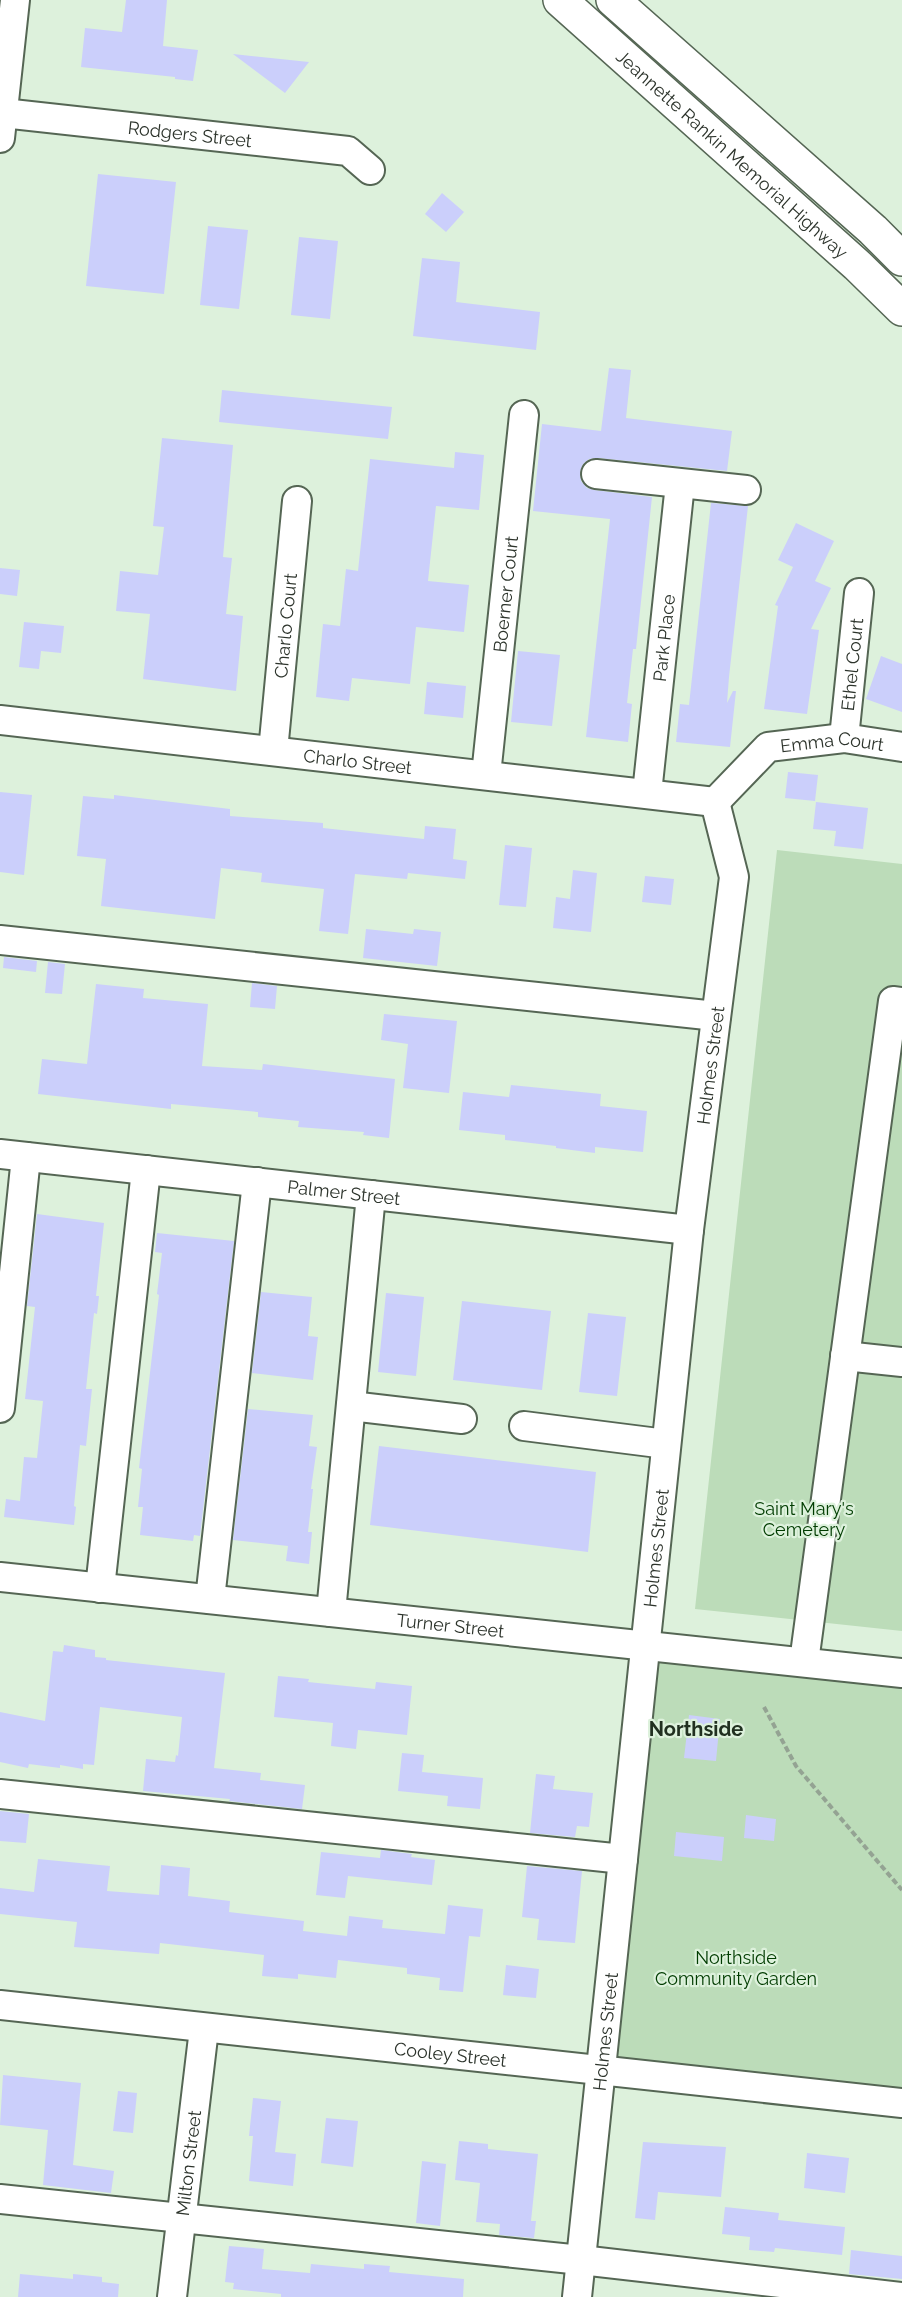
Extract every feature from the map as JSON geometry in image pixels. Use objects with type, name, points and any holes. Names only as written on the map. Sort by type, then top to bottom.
[{"type":"highway","name":"Jeannette Rankin Memorial Highway","points":[[560,0],[857,265],[902,309]]},
{"type":"highway","name":"Jeannette Rankin Memorial Highway","points":[[613,0],[873,230],[902,259]]},
{"type":"street","points":[[2,107],[15,0]]},
{"type":"street","name":"Rodgers Street","points":[[2,107],[348,151],[370,170]]},
{"type":"street","name":"Boerner Court","points":[[486,775],[524,415]]},
{"type":"street","points":[[597,474],[746,490]]},
{"type":"street","name":"Park Place","points":[[647,793],[680,484]]},
{"type":"street","name":"Charlo Court","points":[[273,751],[297,501]]},
{"type":"street","name":"Ethel Court","points":[[844,738],[859,593]]},
{"type":"street","name":"Charlo Street","points":[[0,720],[715,802]]},
{"type":"street","name":"Emma Court","points":[[715,802],[768,747],[844,738],[902,747]]},
{"type":"street","name":"Holmes Street","points":[[577,2297],[689,1230],[734,877],[715,802]]},
{"type":"street","points":[[0,940],[716,1016]]},
{"type":"street","points":[[804,1662],[893,1001],[902,1002]]},
{"type":"street","points":[[0,1408],[13,1155]]},
{"type":"street","name":"Palmer Street","points":[[13,1155],[689,1230]]},
{"type":"street","points":[[100,1588],[146,1170]]},
{"type":"street","points":[[210,1599],[257,1182]]},
{"type":"street","points":[[331,1612],[371,1195]]},
{"type":"street","points":[[845,1356],[902,1362]]},
{"type":"street","points":[[351,1406],[462,1419]]},
{"type":"street","points":[[524,1426],[666,1444]]},
{"type":"street","name":"Turner Street","points":[[0,1577],[902,1673]]},
{"type":"street","points":[[0,1794],[623,1859]]},
{"type":"street","name":"Cooley Street","points":[[0,2005],[204,2029],[902,2103]]},
{"type":"street","name":"Milton Street","points":[[172,2297],[204,2029]]},
{"type":"street","points":[[0,2199],[581,2260],[902,2297]]},
{"type":"path","points":[[764,1707],[796,1766],[902,1890]]},
{"type":"green space","name":"Saint Mary's Cemetery","points":[[777,850],[902,864],[902,1631],[695,1609]]},
{"type":"green space","name":"Northside Community Garden","points":[[645,1645],[902,1673],[902,2103],[601,2070]]},
{"type":"building","points":[[126,0],[167,0],[163,46],[198,50],[193,81],[81,67],[85,28],[122,32]]},
{"type":"building","points":[[233,54],[309,62],[285,93]]},
{"type":"building","points":[[98,174],[176,182],[164,294],[86,286]]},
{"type":"building","points":[[442,193],[464,212],[446,232],[425,214]]},
{"type":"building","points":[[208,226],[248,230],[239,309],[200,305]]},
{"type":"building","points":[[299,237],[338,241],[330,319],[291,315]]},
{"type":"building","points":[[422,258],[460,262],[456,302],[540,312],[536,350],[413,336]]},
{"type":"building","points":[[609,368],[631,370],[626,418],[732,431],[727,471],[598,458],[589,459],[583,464],[580,472],[581,481],[587,488],[652,497],[636,649],[633,649],[627,703],[632,704],[628,742],[586,737],[610,519],[533,511],[542,424],[601,431]]},
{"type":"building","points":[[222,390],[392,407],[388,439],[219,422]]},
{"type":"building","points":[[162,438],[233,445],[223,557],[232,558],[226,614],[243,616],[236,691],[143,679],[150,614],[116,611],[120,571],[158,575],[164,527],[153,526]]},
{"type":"building","points":[[455,452],[484,455],[479,510],[436,506],[428,581],[469,585],[464,632],[416,627],[410,684],[352,678],[349,701],[316,697],[323,624],[340,626],[346,569],[358,571],[370,459],[454,468]]},
{"type":"building","points":[[711,503],[748,506],[727,703],[733,691],[736,691],[730,747],[676,742],[680,704],[689,705]]},
{"type":"building","points":[[796,523],[834,541],[815,581],[831,588],[811,629],[819,630],[807,714],[764,709],[778,606],[775,605],[793,567],[778,560]]},
{"type":"building","points":[[0,568],[20,570],[17,596],[0,594]]},
{"type":"building","points":[[24,622],[64,626],[61,653],[41,651],[39,669],[19,667]]},
{"type":"building","points":[[518,651],[560,655],[552,726],[511,722]]},
{"type":"building","points":[[881,656],[902,664],[902,712],[866,699]]},
{"type":"building","points":[[427,682],[466,686],[463,718],[424,714]]},
{"type":"building","points":[[788,772],[818,775],[815,801],[785,798]]},
{"type":"building","points":[[0,792],[32,795],[24,875],[0,872]]},
{"type":"building","points":[[114,795],[230,809],[230,816],[323,823],[323,828],[424,839],[425,826],[456,829],[453,859],[467,861],[465,879],[408,873],[407,879],[355,874],[348,934],[319,931],[324,889],[261,882],[262,873],[221,868],[215,919],[101,906],[106,859],[77,856],[83,796],[114,799]]},
{"type":"building","points":[[816,802],[868,808],[863,849],[834,846],[836,831],[813,829]]},
{"type":"building","points":[[505,845],[532,848],[526,907],[499,905]]},
{"type":"building","points":[[573,870],[597,873],[591,932],[553,928],[556,897],[570,899]]},
{"type":"building","points":[[645,876],[674,879],[671,905],[642,902]]},
{"type":"building","points":[[366,929],[413,934],[414,929],[441,932],[437,966],[363,958]]},
{"type":"building","points":[[4,957],[37,961],[36,972],[3,968]]},
{"type":"building","points":[[48,962],[65,964],[62,994],[45,993]]},
{"type":"building","points":[[252,983],[277,986],[275,1009],[250,1007]]},
{"type":"building","points":[[96,984],[144,989],[143,998],[208,1004],[202,1066],[262,1070],[263,1064],[395,1079],[389,1138],[363,1135],[364,1132],[298,1127],[299,1121],[258,1117],[258,1112],[171,1104],[171,1109],[38,1094],[42,1059],[87,1064]]},
{"type":"building","points":[[384,1014],[457,1021],[449,1093],[403,1088],[408,1044],[381,1040]]},
{"type":"building","points":[[511,1085],[601,1094],[600,1106],[647,1111],[643,1152],[595,1147],[595,1153],[505,1140],[505,1135],[459,1130],[463,1092],[509,1097]]},
{"type":"building","points":[[37,1214],[104,1223],[96,1296],[99,1296],[97,1314],[94,1313],[86,1389],[92,1389],[86,1446],[80,1445],[74,1525],[4,1517],[6,1499],[20,1501],[24,1457],[37,1458],[43,1401],[25,1399],[35,1307],[27,1306]]},
{"type":"building","points":[[157,1233],[234,1241],[200,1536],[194,1535],[193,1541],[140,1535],[143,1507],[138,1507],[142,1469],[139,1468],[162,1253],[155,1252]]},
{"type":"building","points":[[261,1292],[312,1297],[308,1336],[318,1337],[313,1380],[252,1373]]},
{"type":"building","points":[[386,1293],[424,1297],[416,1376],[378,1372]]},
{"type":"building","points":[[462,1301],[551,1311],[542,1390],[453,1380]]},
{"type":"building","points":[[588,1313],[626,1317],[617,1396],[579,1392]]},
{"type":"building","points":[[248,1409],[313,1415],[309,1446],[317,1447],[308,1532],[312,1532],[309,1564],[286,1561],[288,1546],[233,1540]]},
{"type":"building","points":[[379,1446],[596,1472],[588,1552],[370,1525]]},
{"type":"building","points":[[64,1645],[95,1650],[95,1657],[106,1658],[106,1660],[225,1673],[214,1768],[261,1773],[260,1780],[305,1785],[302,1809],[229,1801],[230,1799],[143,1791],[146,1759],[175,1762],[176,1755],[178,1756],[182,1717],[100,1707],[94,1765],[83,1764],[83,1769],[60,1765],[60,1768],[29,1764],[28,1768],[0,1762],[0,1712],[45,1721],[53,1651],[63,1652]]},
{"type":"building","points":[[278,1676],[309,1679],[308,1682],[375,1689],[376,1682],[412,1686],[407,1735],[358,1730],[356,1749],[331,1746],[333,1723],[274,1717]]},
{"type":"building","points":[[689,1715],[720,1719],[716,1761],[684,1758]]},
{"type":"building","points":[[402,1753],[424,1755],[422,1772],[483,1778],[480,1809],[447,1806],[448,1796],[398,1791]]},
{"type":"building","points":[[536,1774],[555,1776],[553,1789],[593,1793],[589,1827],[577,1826],[575,1837],[530,1833]]},
{"type":"building","points":[[0,1811],[29,1814],[26,1843],[0,1841]]},
{"type":"building","points":[[746,1815],[776,1819],[774,1841],[744,1838]]},
{"type":"building","points":[[676,1832],[724,1837],[722,1861],[674,1856]]},
{"type":"building","points":[[381,1850],[435,1860],[432,1885],[348,1876],[345,1898],[316,1895],[321,1852],[380,1858]]},
{"type":"building","points":[[38,1859],[110,1866],[107,1891],[159,1895],[161,1865],[190,1868],[188,1896],[230,1901],[229,1912],[304,1921],[303,1931],[347,1936],[349,1916],[383,1920],[382,1928],[445,1934],[448,1905],[483,1909],[480,1937],[469,1936],[463,1992],[439,1990],[440,1978],[407,1974],[407,1968],[338,1960],[336,1978],[298,1974],[298,1979],[262,1976],[264,1955],[160,1943],[159,1954],[74,1947],[77,1922],[0,1914],[0,1888],[34,1892]]},
{"type":"building","points":[[527,1866],[582,1871],[575,1943],[537,1940],[539,1919],[522,1917]]},
{"type":"building","points":[[506,1965],[539,1969],[536,1998],[503,1995]]},
{"type":"building","points":[[3,2075],[81,2083],[73,2165],[114,2171],[111,2193],[43,2185],[48,2130],[0,2125]]},
{"type":"building","points":[[118,2091],[137,2093],[133,2133],[113,2131]]},
{"type":"building","points":[[253,2098],[281,2101],[275,2152],[296,2154],[293,2186],[249,2181],[253,2136],[249,2136]]},
{"type":"building","points":[[326,2118],[358,2121],[353,2167],[321,2163]]},
{"type":"building","points":[[459,2141],[488,2144],[488,2149],[538,2154],[531,2221],[536,2221],[534,2238],[499,2235],[500,2224],[476,2222],[480,2183],[455,2180]]},
{"type":"building","points":[[643,2142],[726,2147],[721,2197],[658,2192],[655,2220],[635,2218]]},
{"type":"building","points":[[807,2153],[849,2158],[845,2193],[804,2188]]},
{"type":"building","points":[[422,2161],[446,2164],[440,2226],[416,2223]]},
{"type":"building","points":[[725,2207],[779,2213],[778,2220],[845,2227],[842,2255],[775,2248],[774,2252],[749,2250],[750,2237],[722,2234]]},
{"type":"building","points":[[229,2246],[264,2249],[262,2269],[310,2273],[311,2264],[364,2269],[364,2264],[390,2266],[389,2272],[464,2279],[463,2297],[281,2297],[281,2294],[233,2289],[234,2283],[225,2282]]},
{"type":"building","points":[[851,2250],[902,2256],[902,2279],[849,2274]]},
{"type":"building","points":[[20,2274],[73,2279],[73,2274],[102,2277],[102,2282],[119,2284],[118,2297],[18,2297]]},
{"type":"district","name":"Northside","points":[[696,1729]]}]
